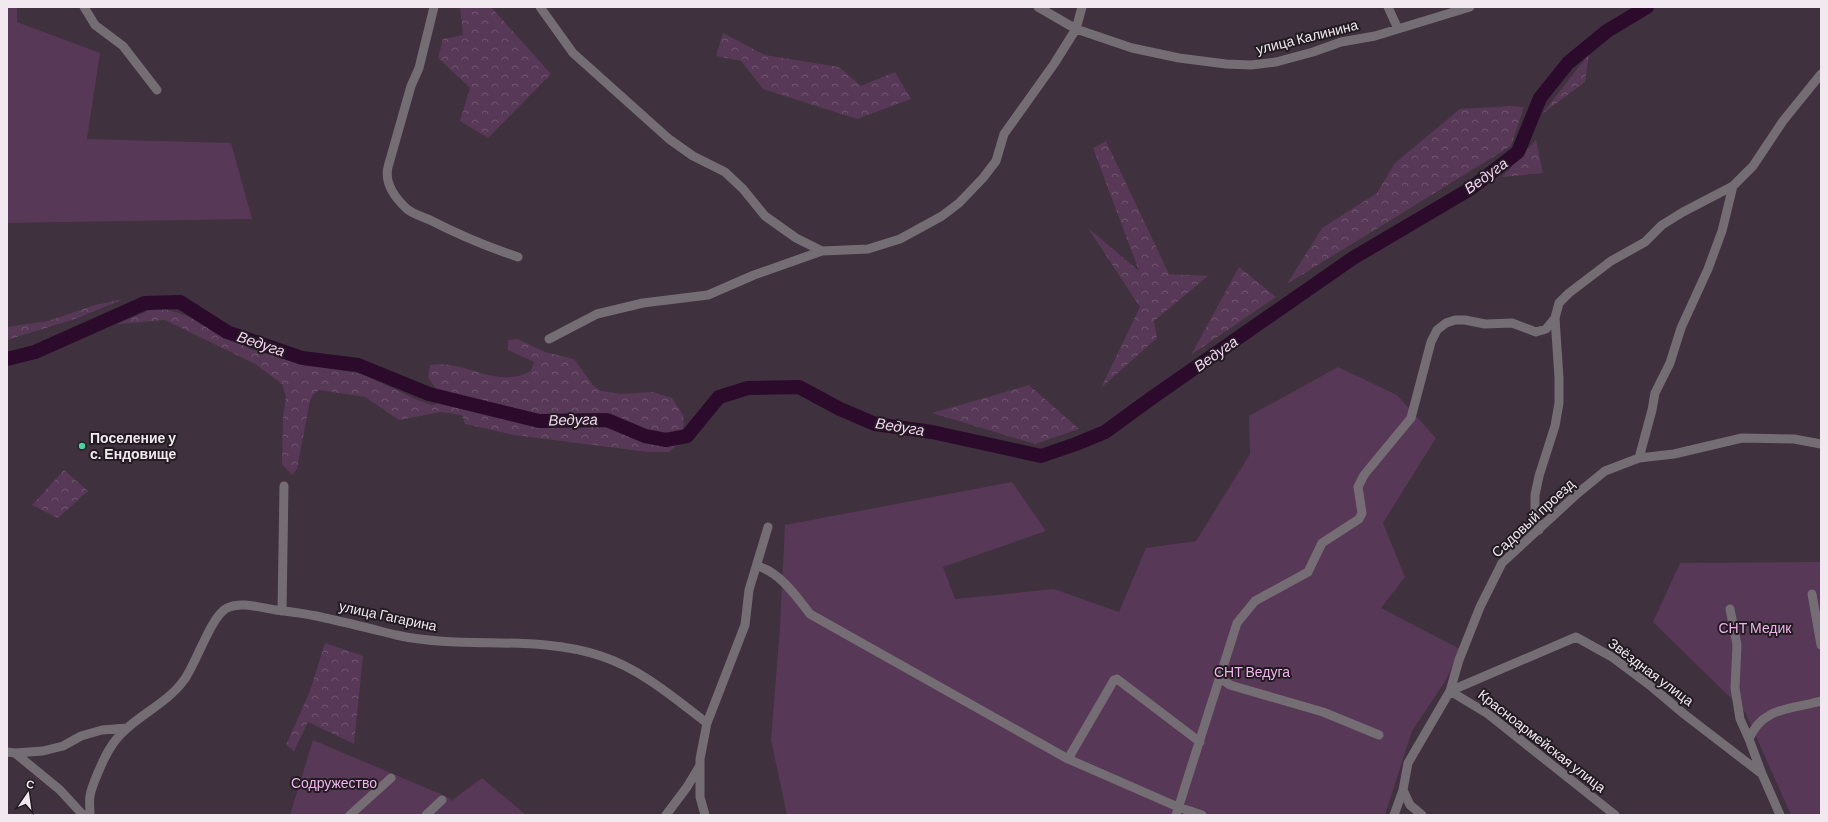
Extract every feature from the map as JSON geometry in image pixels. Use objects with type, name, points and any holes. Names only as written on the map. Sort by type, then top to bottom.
[{"type":"street","points":[[84,7],[96,25],[123,46],[158,90]]},
{"type":"street","points":[[434,7],[419,68],[411,86],[386,172],[388,184],[395,196],[409,211],[462,237],[518,257]]},
{"type":"street","points":[[540,7],[573,53],[669,139],[693,156],[724,172],[743,189],[765,216],[796,238],[822,250]]},
{"type":"street","name":"улица Калинина","points":[[1038,7],[1076,29],[1132,48],[1179,58],[1226,64],[1251,65],[1276,62],[1326,49],[1341,42],[1375,36],[1470,7]]},
{"type":"street","points":[[549,339],[597,314],[643,303],[708,295],[754,275],[822,250],[868,249],[900,239],[942,216],[958,203],[983,178],[996,161],[1004,134],[1054,64],[1076,29],[1082,7]]},
{"type":"street","points":[[1388,7],[1398,28]]},
{"type":"street","points":[[1539,530],[1535,512],[1535,495],[1539,476],[1555,426],[1559,403],[1555,318],[1559,303],[1611,262],[1645,242],[1662,226],[1683,212],[1733,186],[1753,166],[1783,121],[1821,74]]},
{"type":"street","points":[[1639,458],[1655,393],[1670,363],[1682,328],[1708,269],[1722,231],[1733,186]]},
{"type":"street","points":[[1177,811],[1237,623],[1254,601],[1308,572],[1322,543],[1359,519],[1362,513],[1358,487],[1364,475],[1412,418],[1431,342],[1437,330],[1446,323],[1455,320],[1465,320],[1485,324],[1512,323],[1536,332],[1546,329],[1555,318]]},
{"type":"street","name":"Садовый проезд","points":[[1394,815],[1403,790],[1408,764],[1450,691],[1459,660],[1480,607],[1502,563],[1578,493],[1605,471],[1639,458],[1674,454],[1742,438],[1794,440],[1821,444]]},
{"type":"street","points":[[282,611],[284,486]]},
{"type":"street","points":[[705,815],[700,797],[700,766],[707,723],[745,625],[749,590],[768,527]]},
{"type":"street","points":[[757,566],[767,568],[793,592],[810,614],[1068,759],[1177,811],[1202,815]]},
{"type":"street","points":[[1812,594],[1821,645]]},
{"type":"street","name":"улица Гагарина","points":[[90,815],[90,795],[109,749],[127,728],[167,699],[184,680],[196,661],[213,623],[226,609],[242,605],[323,617],[398,635],[432,641],[529,644],[580,650],[602,656],[634,671],[666,691],[707,723]]},
{"type":"street","points":[[1730,609],[1737,646],[1735,688],[1740,719],[1750,739],[1762,774]]},
{"type":"street","name":"Звёздная улица","points":[[1450,691],[1576,637],[1612,657],[1762,774],[1780,815]]},
{"type":"street","points":[[1220,678],[1230,685],[1323,712],[1379,735]]},
{"type":"street","points":[[1068,759],[1114,680],[1117,679],[1200,742]]},
{"type":"street","name":"Красноармейская улица","points":[[1450,691],[1488,714],[1615,815]]},
{"type":"street","points":[[1750,739],[1754,728],[1767,715],[1790,707],[1808,705],[1821,701]]},
{"type":"street","points":[[11,753],[43,750],[63,746],[81,736],[102,730],[127,728]]},
{"type":"street","points":[[11,753],[60,790],[83,815]]},
{"type":"street","points":[[666,815],[687,787],[700,766]]},
{"type":"street","points":[[350,815],[391,778]]},
{"type":"street","points":[[1403,790],[1410,805],[1422,815]]},
{"type":"street","points":[[426,815],[442,800]]},
{"type":"green space","points":[[7,7],[17,7],[17,22],[100,53],[87,139],[231,143],[252,219],[7,223]]},
{"type":"green space","points":[[460,7],[491,7],[551,74],[488,138],[460,121],[470,88],[438,58],[443,39],[463,35]]},
{"type":"green space","points":[[723,33],[765,55],[839,67],[861,86],[895,72],[911,99],[857,119],[763,89],[741,61],[716,56]]},
{"type":"green space","points":[[1589,54],[1585,82],[1542,114]]},
{"type":"green space","points":[[1510,106],[1524,107],[1511,146],[1287,284],[1322,228],[1377,193],[1395,163],[1460,109]]},
{"type":"green space","points":[[1536,140],[1543,173],[1502,177]]},
{"type":"green space","points":[[1106,141],[1169,274],[1208,276],[1154,321],[1157,338],[1101,388],[1140,307],[1088,228],[1139,271],[1093,148]]},
{"type":"green space","points":[[1239,267],[1276,297],[1191,355]]},
{"type":"green space","points":[[124,299],[75,319],[7,340],[7,327],[48,321],[95,305]]},
{"type":"green space","points":[[158,307],[185,315],[252,350],[302,364],[362,374],[420,401],[432,405],[441,402],[439,393],[428,377],[430,365],[443,364],[456,366],[493,376],[506,377],[518,376],[531,371],[534,362],[508,350],[508,340],[518,339],[545,352],[574,359],[593,385],[601,391],[622,394],[653,392],[672,398],[683,415],[684,425],[677,445],[669,452],[648,452],[514,435],[465,424],[462,415],[441,412],[399,420],[365,397],[319,390],[313,395],[310,401],[297,469],[292,475],[282,464],[283,416],[286,397],[282,384],[255,364],[165,320],[117,324]]},
{"type":"green space","name":"СНТ Ведуга","points":[[1338,367],[1397,395],[1436,438],[1383,523],[1405,577],[1381,608],[1460,649],[1446,680],[1412,731],[1385,815],[787,815],[771,740],[780,626],[785,525],[1012,482],[1046,531],[943,567],[955,599],[1054,589],[1119,612],[1146,548],[1196,541],[1250,454],[1249,416]]},
{"type":"green space","points":[[1029,385],[1079,429],[1035,444],[932,413]]},
{"type":"green space","points":[[64,470],[88,491],[58,518],[32,505]]},
{"type":"green space","name":"СНТ Медик","points":[[1821,562],[1821,815],[1791,815],[1745,712],[1653,622],[1680,563]]},
{"type":"green space","points":[[325,643],[363,656],[354,744],[308,722],[294,751],[286,745],[310,691]]},
{"type":"green space","name":"Содружество","points":[[313,740],[450,798],[451,801],[482,778],[526,815],[290,815]]},
{"type":"waterway","name":"Ведуга","points":[[7,359],[35,352],[145,303],[180,302],[227,332],[302,358],[358,365],[429,394],[539,421],[607,420],[645,436],[666,440],[687,436],[719,397],[748,388],[799,387],[840,409],[875,424],[932,432],[1041,456],[1105,432],[1353,258],[1470,189],[1518,152],[1540,98],[1568,63],[1607,31],[1647,7]]},
{"type":"place","name":"Поселение у с. Ендовище","points":[[82,446]]}]
